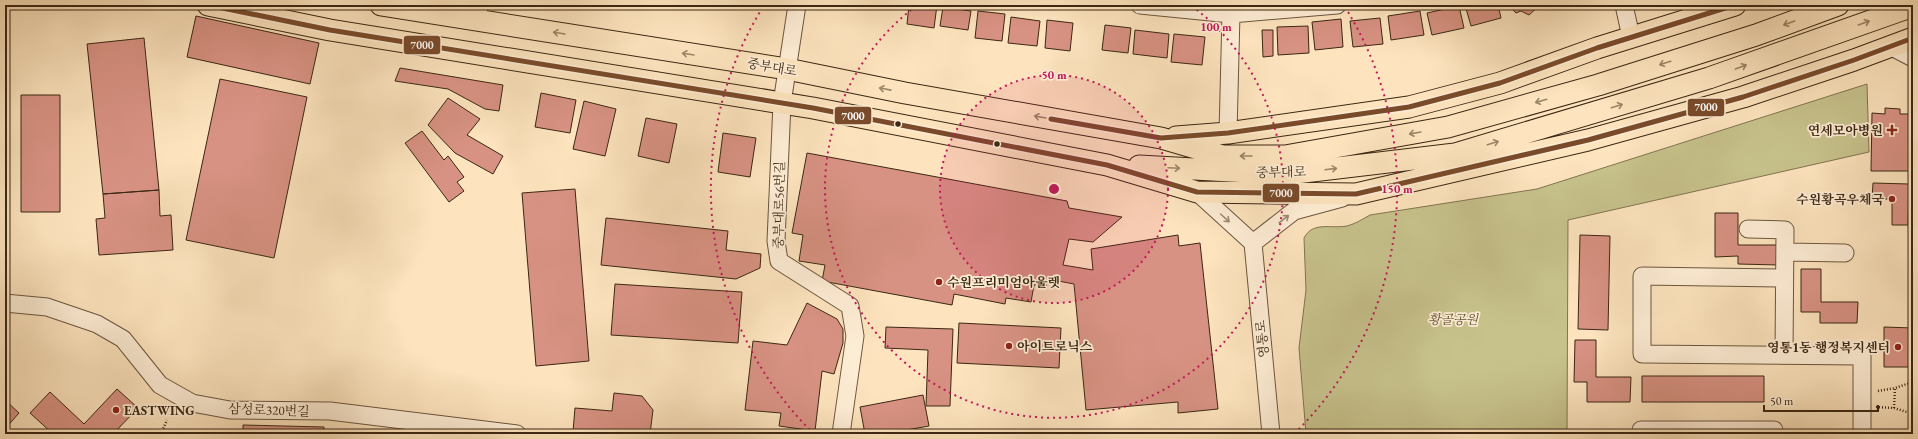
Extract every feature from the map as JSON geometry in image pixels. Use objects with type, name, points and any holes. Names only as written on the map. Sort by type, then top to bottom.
[{"type":"main road","name":"중부대로","points":[[208,5],[330,30],[782,103],[899,125],[1107,165],[1197,192],[1356,194],[1588,140],[1743,97],[1854,60],[1913,38]]},
{"type":"main road","name":"중부대로","points":[[381,5],[478,12],[711,58],[787,69],[905,93],[1161,138],[1223,156],[1286,156],[1448,127],[1598,85],[1756,35],[1838,5]]},
{"type":"main road","name":"중부대로","points":[[1161,138],[1228,133],[1409,107],[1500,83],[1630,38],[1735,5]]},
{"type":"main road","name":"중부대로","points":[[1107,165],[1287,174],[1455,154],[1709,78],[1913,6]]},
{"type":"main road","points":[[705,91],[711,58]]},
{"type":"main road","points":[[899,125],[905,93]]},
{"type":"street","name":"중부대로56번길","points":[[797,5],[782,103],[776,241],[779,261],[850,306],[855,336],[841,434]]},
{"type":"street","points":[[1140,5],[1230,14],[1337,5]]},
{"type":"street","points":[[1624,5],[1630,38]]},
{"type":"street","points":[[1228,133],[1230,14]]},
{"type":"street","points":[[1890,46],[1913,58]]},
{"type":"street","points":[[1197,192],[1253,244],[1294,211],[1356,194]]},
{"type":"street","points":[[1748,229],[1785,230],[1784,355]]},
{"type":"street","name":"영통로","points":[[1253,244],[1271,434]]},
{"type":"street","points":[[1785,252],[1845,253]]},
{"type":"street","points":[[1784,278],[1642,276],[1642,354],[1862,356],[1862,434]]},
{"type":"street","name":"삼성로320번길","points":[[5,303],[47,307],[97,324],[123,339],[160,385],[192,402],[230,410],[330,411],[517,434]]},
{"type":"street","points":[[1641,434],[1641,430],[1774,430],[1774,434]]},
{"type":"path","points":[[1876,392],[1913,382]]},
{"type":"path","points":[[1894,408],[1895,388]]},
{"type":"path","points":[[1862,406],[1894,408],[1913,414]]},
{"type":"path","points":[[161,434],[167,420]]},
{"type":"green space","name":"황골공원","points":[[1867,84],[1869,152],[1568,220],[1567,434],[1306,434],[1299,348],[1306,290],[1304,238],[1312,229],[1347,226],[1370,215],[1537,189]]},
{"type":"building","points":[[5,5],[12,5],[5,22]]},
{"type":"building","points":[[909,5],[937,5],[934,28],[907,24]]},
{"type":"building","points":[[1465,5],[1498,5],[1501,18],[1471,26]]},
{"type":"building","points":[[1508,5],[1540,5],[1529,15],[1521,11],[1516,13]]},
{"type":"building","points":[[1459,6],[1464,28],[1432,35],[1427,13]]},
{"type":"building","points":[[943,7],[971,11],[968,30],[940,26]]},
{"type":"building","points":[[978,11],[1005,14],[1002,41],[975,38]]},
{"type":"building","points":[[1420,11],[1424,35],[1391,40],[1388,16]]},
{"type":"building","points":[[196,16],[319,43],[310,84],[187,57]]},
{"type":"building","points":[[1011,17],[1040,21],[1037,46],[1008,43]]},
{"type":"building","points":[[1380,18],[1383,44],[1353,47],[1350,21]]},
{"type":"building","points":[[1341,19],[1343,47],[1315,50],[1312,22]]},
{"type":"building","points":[[1047,20],[1073,23],[1070,51],[1045,48]]},
{"type":"building","points":[[1105,25],[1131,28],[1128,53],[1102,50]]},
{"type":"building","points":[[1308,26],[1309,53],[1278,55],[1277,27]]},
{"type":"building","points":[[1135,30],[1169,34],[1167,58],[1133,54]]},
{"type":"building","points":[[1262,30],[1273,30],[1273,56],[1263,57]]},
{"type":"building","points":[[1174,34],[1205,37],[1202,65],[1171,62]]},
{"type":"building","points":[[144,38],[159,190],[103,194],[87,44]]},
{"type":"building","points":[[400,68],[503,85],[499,111],[485,109],[448,89],[395,81]]},
{"type":"building","points":[[220,79],[307,97],[274,258],[186,240]]},
{"type":"building","points":[[541,93],[576,100],[570,133],[535,127]]},
{"type":"building","points":[[21,95],[60,95],[60,212],[21,212]]},
{"type":"building","points":[[448,98],[480,119],[467,135],[503,156],[493,174],[455,153],[428,125]]},
{"type":"building","points":[[584,101],[616,109],[605,156],[573,149]]},
{"type":"building","name":"연세모아병원","points":[[1885,108],[1900,109],[1900,114],[1913,114],[1913,171],[1871,171],[1872,113],[1885,114]]},
{"type":"building","points":[[646,118],[677,124],[669,163],[638,156]]},
{"type":"building","points":[[422,131],[444,160],[448,156],[464,177],[457,182],[464,191],[449,202],[405,143]]},
{"type":"building","points":[[723,133],[756,138],[750,177],[718,172]]},
{"type":"building","name":"수원프리미엄아울렛","points":[[807,153],[1067,201],[1069,208],[1122,217],[1093,242],[1069,239],[1063,265],[1093,270],[1091,249],[1178,235],[1179,246],[1200,243],[1218,409],[1178,413],[1178,402],[1086,410],[1074,284],[1048,279],[1046,286],[1034,285],[1031,302],[1006,298],[1005,304],[954,294],[952,305],[822,281],[825,265],[799,261],[803,235],[792,233]]},
{"type":"building","points":[[1873,183],[1909,184],[1908,225],[1892,225],[1892,199],[1872,199]]},
{"type":"building","points":[[575,189],[589,361],[536,366],[522,193]]},
{"type":"building","points":[[159,190],[160,216],[171,215],[173,250],[99,255],[96,219],[105,218],[103,194]]},
{"type":"building","points":[[1715,213],[1738,213],[1738,245],[1779,245],[1779,265],[1738,264],[1738,256],[1715,257]]},
{"type":"building","points":[[606,218],[728,231],[726,250],[761,254],[760,268],[736,279],[601,265]]},
{"type":"building","points":[[1580,235],[1610,236],[1608,330],[1578,329]]},
{"type":"building","points":[[1801,269],[1821,269],[1821,302],[1858,302],[1857,323],[1820,323],[1820,312],[1801,312]]},
{"type":"building","points":[[615,284],[742,292],[738,343],[611,335]]},
{"type":"building","points":[[807,303],[837,319],[843,329],[843,343],[834,374],[822,371],[815,431],[779,426],[781,413],[745,410],[753,341],[787,345]]},
{"type":"building","name":"아이트로닉스","points":[[959,323],[1061,328],[1059,368],[957,363]]},
{"type":"building","points":[[886,327],[953,329],[950,406],[926,406],[928,350],[885,348]]},
{"type":"building","name":"영통1동 행정복지센터","points":[[1884,327],[1913,328],[1913,367],[1884,367]]},
{"type":"building","points":[[1575,340],[1596,340],[1596,377],[1631,377],[1630,402],[1587,402],[1587,382],[1574,382]]},
{"type":"building","points":[[1642,376],[1764,376],[1764,402],[1642,402]]},
{"type":"building","name":"EASTWING","points":[[117,389],[138,408],[113,434],[53,434],[30,413],[50,392],[84,424]]},
{"type":"building","points":[[614,393],[642,396],[653,410],[650,434],[601,434],[573,431],[575,408],[612,411]]},
{"type":"building","points":[[923,395],[929,426],[884,434],[865,434],[860,407]]},
{"type":"building","points":[[5,400],[19,413],[5,429]]},
{"type":"building","points":[[243,425],[324,427],[324,434],[243,434]]},
{"type":"building","points":[[330,430],[356,430],[356,434],[330,434]]},
{"type":"transit line","name":"7000","points":[[208,5],[330,30],[813,108],[1107,165],[1197,192],[1356,194],[1588,140],[1743,97],[1854,60],[1913,38]]},
{"type":"transit line","name":"7000","points":[[1051,119],[1161,138],[1228,133],[1409,107],[1500,83],[1597,48],[1735,5]]},
{"type":"place","name":"연세모아병원","points":[[1892,130]]},
{"type":"place","name":"수원황곡우체국","points":[[1892,199]]},
{"type":"place","name":"수원프리미엄아울렛","points":[[939,282]]},
{"type":"place","name":"아이트로닉스","points":[[1009,346]]},
{"type":"place","name":"영통1동 행정복지센터","points":[[1898,347]]},
{"type":"place","name":"EASTWING","points":[[116,410]]}]
